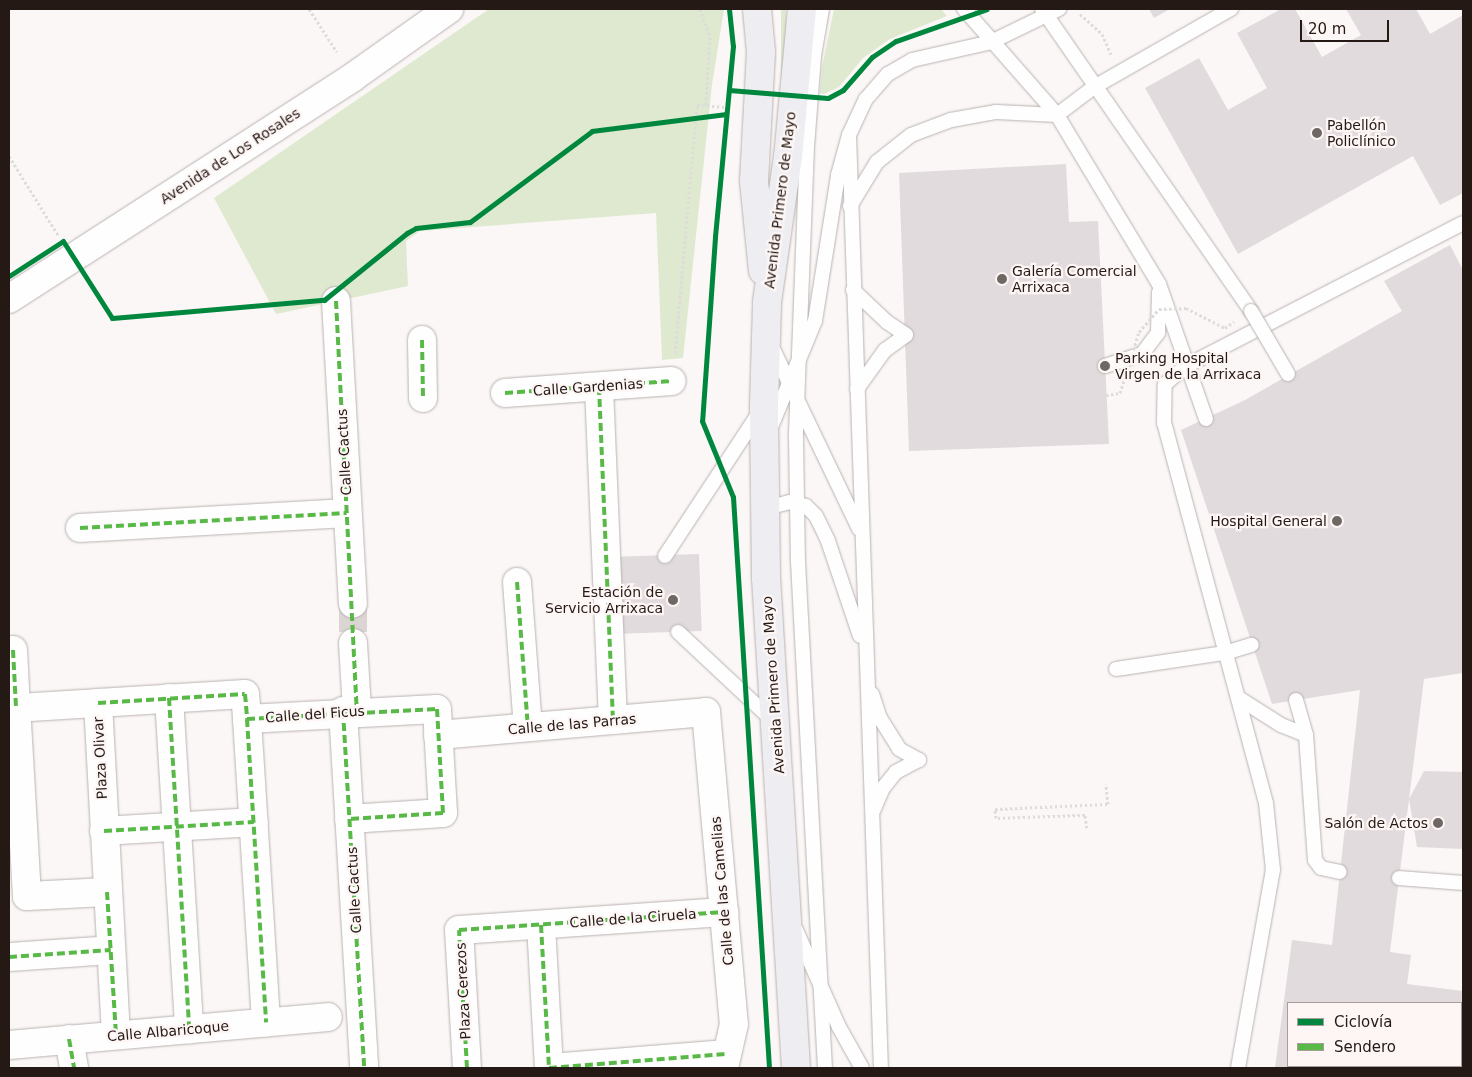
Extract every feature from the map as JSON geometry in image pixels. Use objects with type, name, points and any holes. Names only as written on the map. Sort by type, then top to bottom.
[{"type":"main road","name":"Avenida Primero de Mayo","points":[[757,9],[761,52],[755,204],[767,302]]},
{"type":"main road","name":"Avenida Primero de Mayo","points":[[796,1068],[764,519],[764,405],[767,302],[788,157],[802,9]]},
{"type":"street","name":"Avenida de Los Rosales","points":[[9,299],[68,249],[353,77],[449,9]]},
{"type":"street","name":"Calle Cactus","points":[[336,301],[352,604]]},
{"type":"street","points":[[422,340],[423,398]]},
{"type":"street","name":"Calle Gardenias","points":[[505,393],[672,381]]},
{"type":"street","points":[[599,387],[613,720]]},
{"type":"street","points":[[80,528],[347,513]]},
{"type":"street","points":[[517,582],[528,727]]},
{"type":"street","name":"Calle Cactus","points":[[354,643],[350,711],[349,819],[364,1068]]},
{"type":"street","points":[[13,650],[27,896],[107,892]]},
{"type":"street","name":"Calle del Ficus","points":[[98,703],[245,694],[247,718],[350,711],[437,722]]},
{"type":"street","points":[[169,698],[189,1029]]},
{"type":"street","name":"Plaza Olivar","points":[[16,708],[98,703],[116,1035]]},
{"type":"street","name":"Calle de las Parras","points":[[437,722],[528,727],[706,712]]},
{"type":"street","name":"Calle de las Camelias","points":[[706,712],[734,1024],[724,1061]]},
{"type":"street","points":[[247,718],[266,1022]]},
{"type":"street","points":[[349,819],[443,813],[437,722]]},
{"type":"street","points":[[104,831],[254,822]]},
{"type":"street","name":"Calle de la Ciruela","points":[[541,925],[724,912]]},
{"type":"street","points":[[541,925],[549,1068],[724,1061]]},
{"type":"street","name":"Plaza Cerezos","points":[[467,1068],[459,930],[541,925]]},
{"type":"street","points":[[9,957],[111,950]]},
{"type":"street","name":"Calle Albaricoque","points":[[9,1045],[328,1017]]},
{"type":"street","points":[[69,1039],[74,1068]]},
{"type":"lane","points":[[822,9],[812,69],[797,364],[797,502],[825,1068]]},
{"type":"lane","points":[[964,9],[1056,115],[1159,284],[1206,418]]},
{"type":"lane","points":[[764,447],[815,321],[838,176],[849,135],[866,99],[888,74],[912,60],[991,42],[1044,13],[1060,9]]},
{"type":"lane","points":[[850,206],[877,162],[912,135],[951,120],[996,112],[1056,115],[1094,87],[1231,9]]},
{"type":"lane","points":[[1044,13],[1251,311],[1288,374]]},
{"type":"lane","points":[[849,135],[856,389],[881,1068]]},
{"type":"lane","points":[[1238,1068],[1273,870],[1266,803],[1240,699],[1225,653],[1164,423],[1165,384],[1188,365],[1463,223]]},
{"type":"lane","points":[[1105,366],[1142,354],[1158,333],[1159,284]]},
{"type":"lane","points":[[853,290],[886,322],[906,335],[885,350],[856,389]]},
{"type":"lane","points":[[765,334],[862,534]]},
{"type":"lane","points":[[666,556],[764,405]]},
{"type":"lane","points":[[764,519],[774,506],[797,502],[806,506],[822,527],[865,651]]},
{"type":"lane","points":[[678,632],[775,723]]},
{"type":"lane","points":[[1116,669],[1225,653],[1252,645]]},
{"type":"lane","points":[[867,680],[880,718],[899,748],[919,760],[896,772],[883,788],[872,814]]},
{"type":"lane","points":[[1240,699],[1281,725],[1306,735]]},
{"type":"lane","points":[[1296,700],[1306,735],[1315,860],[1321,868],[1340,872]]},
{"type":"lane","points":[[1399,878],[1463,882]]},
{"type":"lane","points":[[786,908],[821,987],[862,1068]]},
{"type":"path","points":[[309,9],[353,77]]},
{"type":"path","points":[[700,9],[710,37],[706,105]]},
{"type":"path","points":[[1074,9],[1102,34],[1119,73]]},
{"type":"path","points":[[726,114],[729,90],[758,92]]},
{"type":"path","points":[[690,118],[702,117]]},
{"type":"path","points":[[9,156],[68,249]]},
{"type":"path","points":[[1106,395],[1120,393],[1139,332],[1159,309],[1186,308],[1225,328],[1251,311]]},
{"type":"path","points":[[1087,828],[1085,815],[996,818],[995,809],[1108,804],[1106,784]]},
{"type":"green space","points":[[489,9],[724,9],[712,85],[683,358],[662,360],[656,213],[420,231],[406,241],[408,286],[276,314],[214,198]]},
{"type":"green space","points":[[781,9],[786,9],[786,87],[781,87]]},
{"type":"green space","points":[[834,9],[941,9],[947,16],[890,39],[863,58],[839,87],[824,94],[820,93],[822,67]]},
{"type":"building","points":[[1149,9],[1170,9],[1154,18]]},
{"type":"building","name":"Pabellón Policlínico","points":[[1281,9],[1295,9],[1322,57],[1361,35],[1346,9],[1416,9],[1430,34],[1463,15],[1463,193],[1440,205],[1413,156],[1238,254],[1145,88],[1199,58],[1228,110],[1267,88],[1237,33]]},
{"type":"building","name":"Galería Comercial Arrixaca","points":[[1066,164],[1069,222],[1098,221],[1109,444],[909,451],[899,173]]},
{"type":"building","name":"Hospital General","points":[[1450,245],[1463,270],[1463,673],[1424,679],[1390,952],[1411,955],[1407,984],[1463,991],[1463,1068],[1275,1068],[1292,940],[1332,945],[1360,690],[1272,704],[1181,430],[1245,400],[1402,311],[1384,281]]},
{"type":"building","points":[[699,554],[702,631],[621,634],[618,557]]},
{"type":"building","name":"Salón de Actos","points":[[1424,771],[1463,772],[1463,849],[1417,847],[1409,799]]},
{"type":"tunnel","points":[[353,604],[353,643]]},
{"type":"marked path","points":[[336,301],[357,710]]},
{"type":"marked path","points":[[422,340],[423,398]]},
{"type":"marked path","points":[[505,393],[672,381]]},
{"type":"marked path","points":[[599,387],[613,720]]},
{"type":"marked path","points":[[80,528],[347,513]]},
{"type":"marked path","points":[[517,582],[528,727]]},
{"type":"marked path","points":[[13,650],[16,708]]},
{"type":"marked path","points":[[98,703],[245,694],[247,719],[437,709],[443,813],[349,819]]},
{"type":"marked path","points":[[169,698],[189,1029]]},
{"type":"marked path","points":[[343,711],[364,1068]]},
{"type":"marked path","points":[[247,719],[266,1022]]},
{"type":"marked path","points":[[104,831],[254,822]]},
{"type":"marked path","points":[[107,892],[116,1035]]},
{"type":"marked path","points":[[467,1068],[459,930],[724,912]]},
{"type":"marked path","points":[[541,925],[549,1068]]},
{"type":"marked path","points":[[9,957],[111,950]]},
{"type":"marked path","points":[[69,1039],[74,1068]]},
{"type":"marked path","points":[[549,1068],[725,1054]]},
{"type":"cycle path","points":[[729,9],[733,46],[715,237],[702,421],[733,497],[769,1068]]},
{"type":"cycle path","points":[[729,90],[828,98],[843,90],[872,57],[896,41],[987,9]]},
{"type":"cycle path","points":[[9,276],[63,241],[112,318],[324,300],[407,233],[416,228],[470,222],[592,131],[726,114]]},
{"type":"place","name":"Pabellón Policlínico","points":[[1317,133]]},
{"type":"place","name":"Galería Comercial Arrixaca","points":[[1002,279]]},
{"type":"place","name":"Parking Hospital Virgen de la Arrixaca","points":[[1105,366]]},
{"type":"place","name":"Hospital General","points":[[1337,521]]},
{"type":"place","name":"Estación de Servicio Arrixaca","points":[[673,600]]},
{"type":"place","name":"Salón de Actos","points":[[1438,823]]}]
